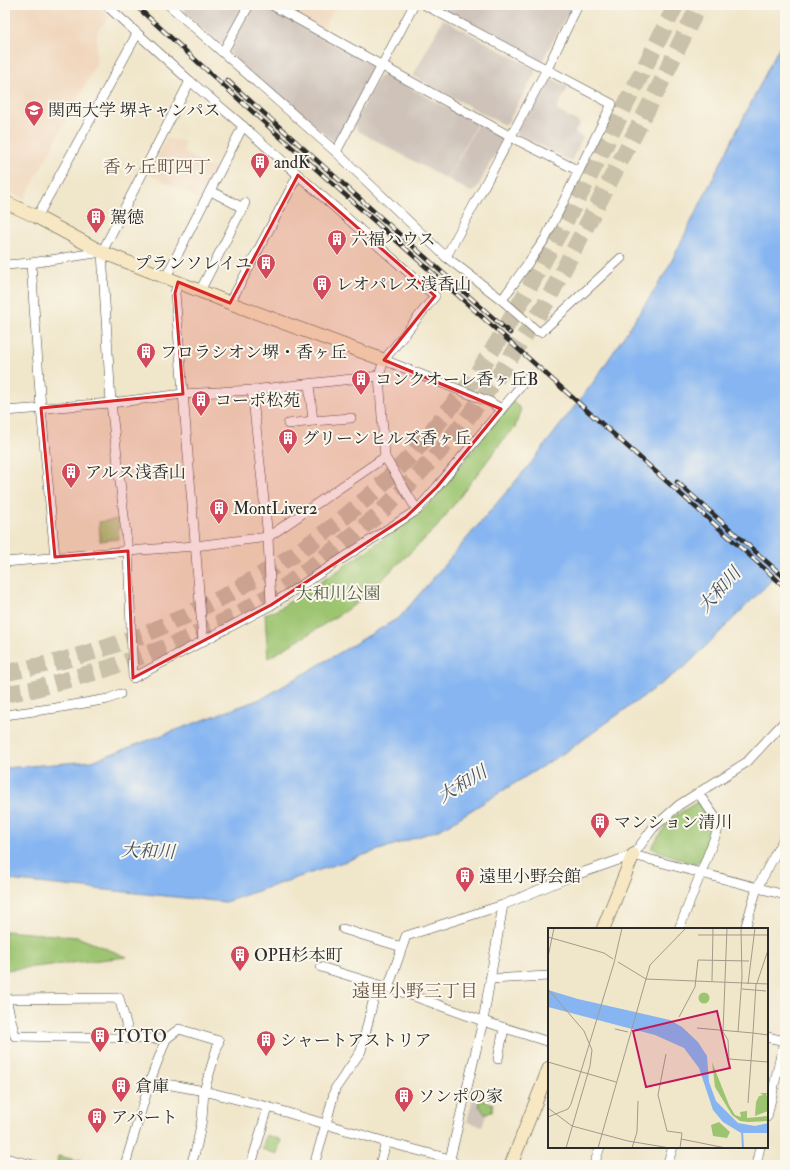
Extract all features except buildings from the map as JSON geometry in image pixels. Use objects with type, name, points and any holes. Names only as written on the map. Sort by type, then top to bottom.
[{"type":"street","points":[[106,5],[190,81],[435,296],[384,360],[379,376],[385,457],[417,510]]},
{"type":"street","points":[[169,5],[336,152],[446,257],[502,300],[537,331],[541,332],[621,258]]},
{"type":"street","points":[[223,52],[249,5]]},
{"type":"street","points":[[272,5],[511,137],[579,171]]},
{"type":"street","points":[[336,152],[414,5]]},
{"type":"street","points":[[425,5],[612,104],[545,239],[502,300]]},
{"type":"street","points":[[446,257],[547,69],[578,5]]},
{"type":"street","points":[[37,217],[137,34]]},
{"type":"street","points":[[190,81],[102,252],[112,403],[128,551],[132,678],[271,605],[417,510],[530,375]]},
{"type":"street","points":[[203,641],[183,394],[172,280],[210,191],[243,126]]},
{"type":"street","points":[[230,303],[298,175]]},
{"type":"street","points":[[200,291],[244,206],[210,191]]},
{"type":"street","points":[[5,202],[37,217],[102,252],[230,303],[384,360],[490,402],[501,409]]},
{"type":"street","points":[[5,265],[31,263],[102,252]]},
{"type":"street","points":[[31,263],[41,408],[55,557]]},
{"type":"street","points":[[5,411],[112,403],[183,394],[252,390],[379,376]]},
{"type":"street","points":[[310,384],[314,420]]},
{"type":"street","points":[[252,390],[268,537],[271,605]]},
{"type":"street","points":[[288,424],[314,420],[351,418]]},
{"type":"street","points":[[5,562],[195,546],[268,537],[385,457]]},
{"type":"street","points":[[5,715],[108,699],[120,694]]},
{"type":"street","points":[[604,928],[633,855],[653,828],[680,805],[747,762],[785,721]]},
{"type":"street","points":[[679,928],[720,824],[698,793]]},
{"type":"street","points":[[744,928],[757,888],[785,836]]},
{"type":"street","points":[[388,988],[406,936],[503,905],[567,878],[633,855],[785,895]]},
{"type":"street","points":[[150,1081],[204,1091],[268,1107],[454,1162],[483,1021],[503,905]]},
{"type":"street","points":[[343,929],[402,947]]},
{"type":"street","points":[[321,967],[408,994],[483,1021],[548,1042]]},
{"type":"street","points":[[490,979],[548,976]]},
{"type":"street","points":[[314,1165],[335,1089],[361,1052],[377,985]]},
{"type":"street","points":[[130,1038],[119,998],[6,999],[14,1036],[166,1039]]},
{"type":"street","points":[[498,1059],[504,1028]]},
{"type":"street","points":[[125,1165],[150,1081],[166,1039],[179,1029],[219,1041],[204,1091],[202,1119],[191,1165]]},
{"type":"street","points":[[768,1037],[785,1041],[768,1113]]},
{"type":"street","points":[[511,1165],[548,1071]]},
{"type":"street","points":[[251,1165],[268,1107]]},
{"type":"street","points":[[380,1165],[386,1142]]},
{"type":"street","points":[[594,1165],[600,1148]]},
{"type":"street","points":[[667,1165],[673,1148]]},
{"type":"street","points":[[756,1165],[760,1148]]},
{"type":"street","points":[[5,1158],[34,1165]]},
{"type":"highlighted area","points":[[298,175],[435,296],[384,360],[501,409],[437,487],[406,517],[271,605],[133,678],[128,551],[55,557],[41,408],[183,394],[175,293],[178,282],[230,303]]},
{"type":"shaded area","name":"関西大学 堺キャンパス","points":[[5,5],[96,5],[110,18],[97,31],[96,64],[24,200],[5,190]]},
{"type":"shaded area","points":[[189,5],[245,5],[222,45],[183,12]]},
{"type":"shaded area","points":[[253,5],[262,5],[374,66],[375,71],[338,140],[333,141],[231,56],[229,51]]},
{"type":"shaded area","points":[[276,5],[336,5],[323,30]]},
{"type":"shaded area","points":[[433,5],[572,5],[541,63]]},
{"type":"shaded area","points":[[443,19],[535,69],[535,73],[507,124],[504,125],[413,76]]},
{"type":"shaded area","points":[[385,75],[477,123],[447,179],[358,131],[354,124],[379,77]]},
{"type":"shaded area","points":[[547,76],[568,87],[556,110],[580,123],[575,132],[583,137],[571,161],[518,134],[517,130]]},
{"type":"shaded area","points":[[478,123],[504,137],[476,190],[471,192],[448,179]]},
{"type":"shaded area","points":[[166,139],[184,141],[184,153],[218,171],[202,201],[149,174]]},
{"type":"shaded area","points":[[475,1088],[480,1088],[483,1090],[479,1099],[479,1106],[487,1113],[482,1126],[467,1122]]},
{"type":"green space","name":"大和川公園","points":[[513,401],[521,409],[515,427],[507,435],[436,528],[357,603],[268,658],[265,614],[277,610],[336,572],[423,511]]},
{"type":"green space","points":[[118,519],[119,539],[100,541],[99,522]]},
{"type":"green space","points":[[699,801],[713,824],[702,859],[693,864],[651,848],[670,819]]},
{"type":"green space","points":[[5,931],[77,937],[127,957],[5,970]]},
{"type":"green space","points":[[482,1100],[493,1104],[492,1112],[485,1113],[479,1106],[479,1101]]},
{"type":"green space","points":[[266,1135],[281,1140],[277,1154],[262,1149]]},
{"type":"green space","points":[[58,1156],[99,1165],[70,1165],[57,1162]]},
{"type":"water","name":"大和川","points":[[785,35],[785,559],[770,582],[687,665],[570,749],[441,829],[225,902],[17,881],[5,878],[5,768],[92,761],[263,698],[400,617],[531,463],[595,380],[665,274]]},
{"type":"tunnel","points":[[5,673],[61,661],[143,635],[223,597],[298,552],[335,525],[375,491],[411,456],[473,380],[498,341],[582,191],[676,5]]},
{"type":"tunnel","points":[[5,694],[34,689],[106,669],[175,644],[231,618],[283,588],[379,514],[438,453],[468,417],[501,372],[546,303],[657,91],[699,5]]},
{"type":"railway","points":[[135,5],[278,135],[785,587]]},
{"type":"railway","points":[[227,80],[510,333]]},
{"type":"railway","points":[[677,482],[785,578]]},
{"type":"place","name":"関西大学 堺キャンパス","points":[[34,127]]},
{"type":"place","name":"andK","points":[[260,179]]},
{"type":"place","name":"駕徳","points":[[96,234]]},
{"type":"place","name":"六福ハウス","points":[[337,256]]},
{"type":"place","name":"プランソレイユ","points":[[266,280]]},
{"type":"place","name":"レオパレス浅香山","points":[[322,301]]},
{"type":"place","name":"フロラシオン堺・香ヶ丘","points":[[146,369]]},
{"type":"place","name":"コンクオーレ香ヶ丘B","points":[[361,396]]},
{"type":"place","name":"コーポ松苑","points":[[201,417]]},
{"type":"place","name":"グリーンヒルズ香ヶ丘","points":[[288,455]]},
{"type":"place","name":"アルス浅香山","points":[[71,489]]},
{"type":"place","name":"MontLiver2","points":[[219,525]]},
{"type":"place","name":"マンション清川","points":[[600,839]]},
{"type":"place","name":"遠里小野会館","points":[[465,893]]},
{"type":"place","name":"OPH杉本町","points":[[240,972]]},
{"type":"place","name":"TOTO","points":[[100,1053]]},
{"type":"place","name":"シャートアストリア","points":[[266,1057]]},
{"type":"place","name":"倉庫","points":[[121,1103]]},
{"type":"place","name":"ソンポの家","points":[[404,1113]]},
{"type":"place","name":"アパート","points":[[97,1134]]},
{"type":"district","name":"香ヶ丘町四丁","points":[[157,167]]},
{"type":"district","name":"遠里小野三丁目","points":[[415,991]]}]
